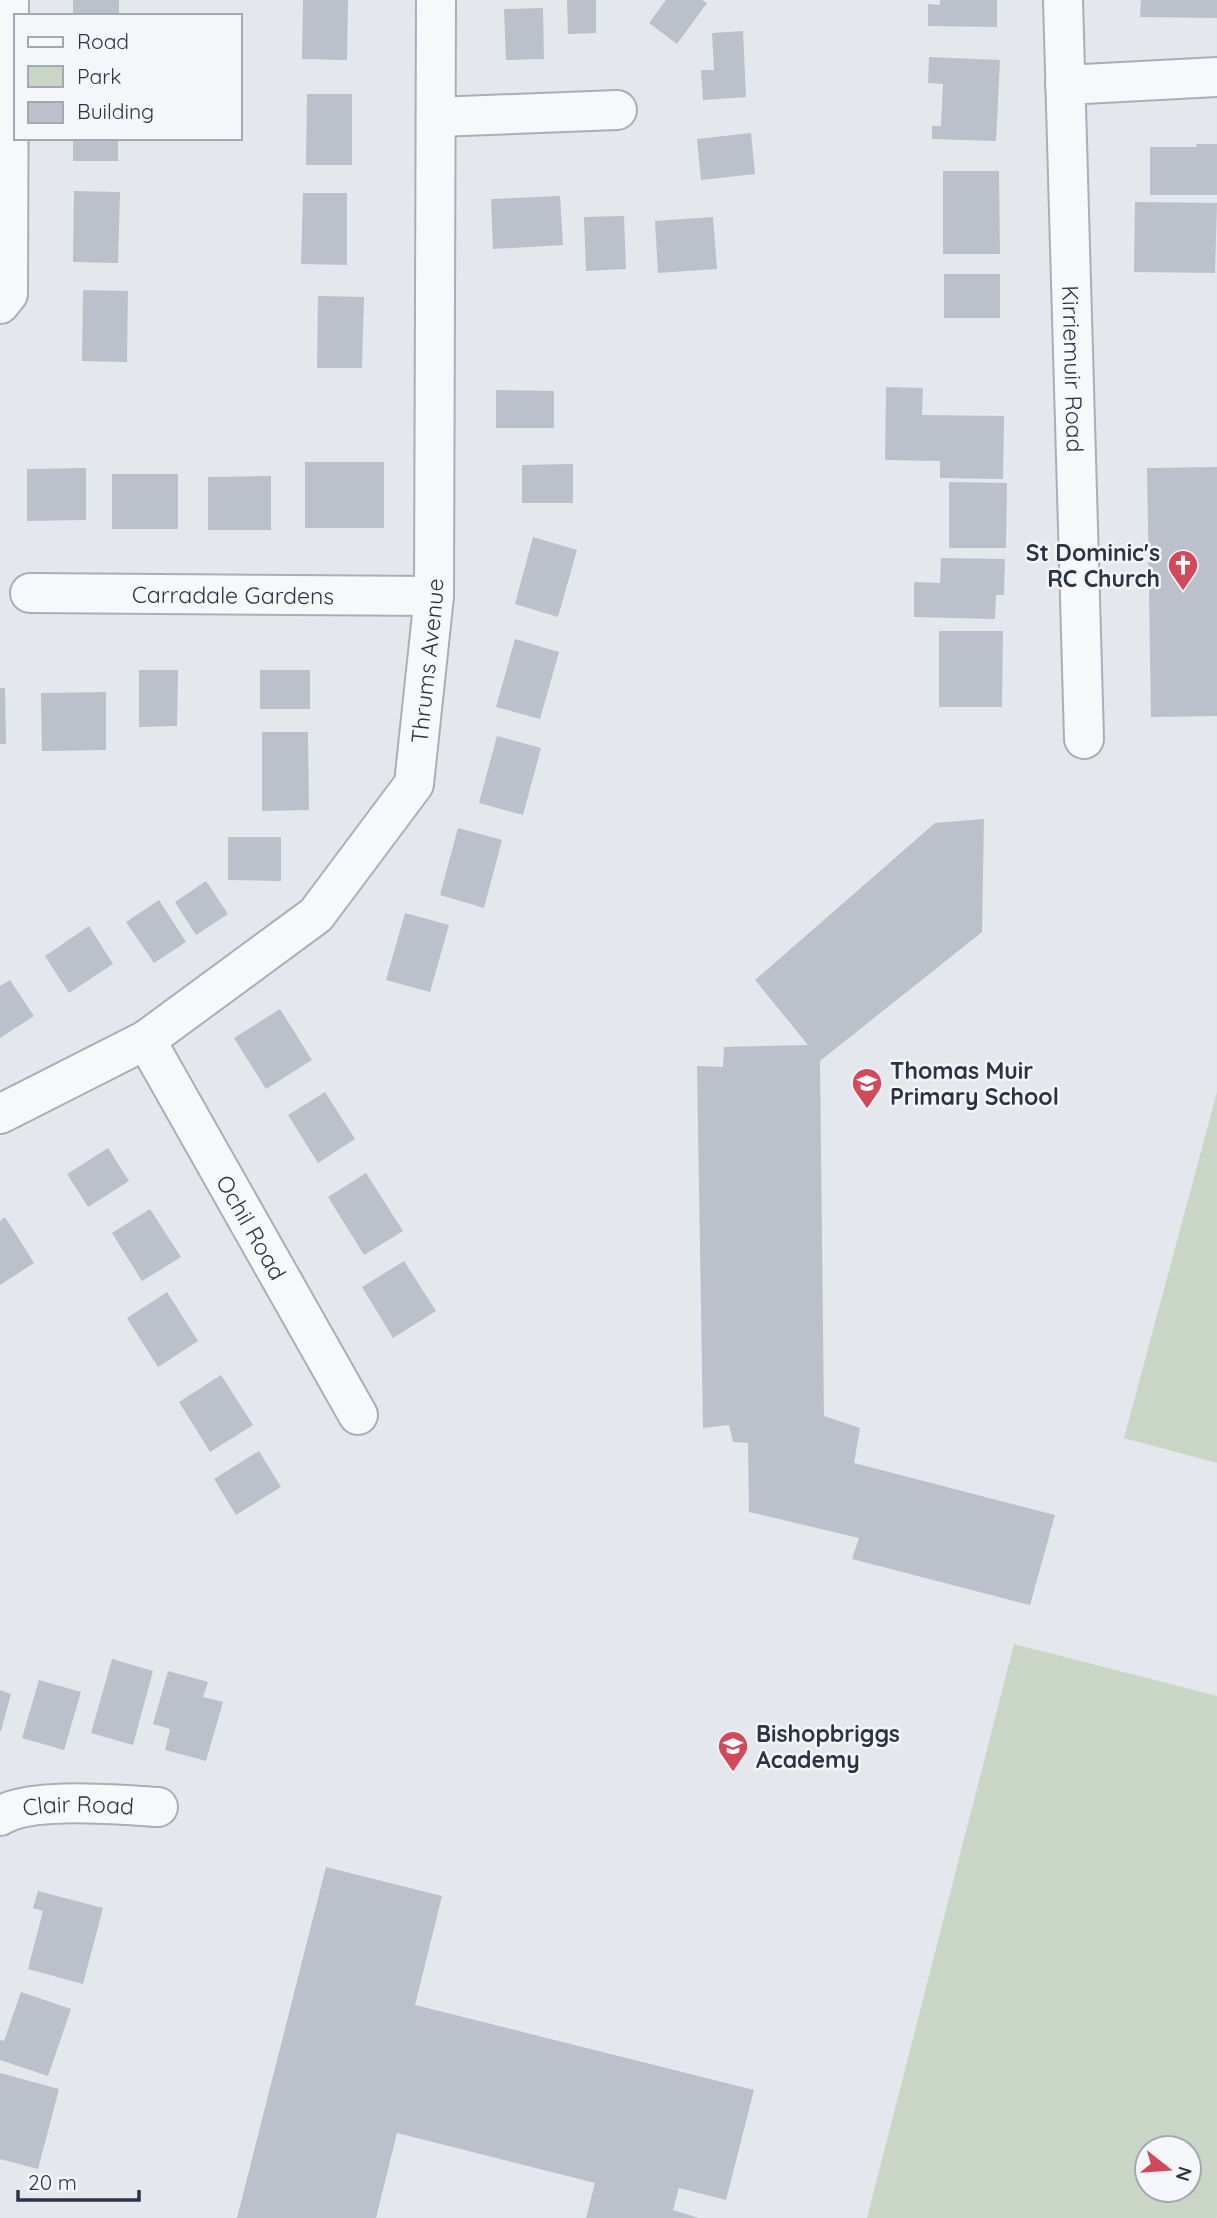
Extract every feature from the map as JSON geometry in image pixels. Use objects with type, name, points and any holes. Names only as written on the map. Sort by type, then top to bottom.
[{"type":"street","points":[[0,304],[8,295],[9,0]]},
{"type":"street","name":"Thrums Avenue","points":[[0,1114],[146,1040],[316,915],[414,784],[434,596],[436,0]]},
{"type":"street","name":"Kirriemuir Road","points":[[1063,0],[1084,739]]},
{"type":"street","points":[[1065,85],[1217,78]]},
{"type":"street","points":[[436,117],[617,110]]},
{"type":"street","name":"Carradale Gardens","points":[[30,593],[434,596]]},
{"type":"street","name":"Ochil Road","points":[[146,1040],[358,1415]]},
{"type":"street","name":"Clair Road","points":[[0,1816],[9,1810],[63,1804],[158,1807]]},
{"type":"green space","points":[[1217,1092],[1217,1463],[1124,1438]]},
{"type":"green space","points":[[1014,1644],[1217,1696],[1217,2218],[867,2218]]},
{"type":"building","points":[[73,0],[119,0],[119,14],[73,14]]},
{"type":"building","points":[[303,0],[348,0],[347,60],[302,59]]},
{"type":"building","points":[[567,0],[596,0],[596,33],[568,34]]},
{"type":"building","points":[[666,0],[702,0],[707,3],[677,44],[649,23]]},
{"type":"building","points":[[940,0],[997,0],[997,27],[928,26],[928,4],[940,5]]},
{"type":"building","points":[[1141,0],[1217,0],[1217,18],[1140,17]]},
{"type":"building","points":[[543,8],[544,59],[506,60],[504,9]]},
{"type":"building","points":[[743,31],[746,97],[703,100],[701,70],[714,70],[712,33]]},
{"type":"building","points":[[929,57],[1000,60],[996,141],[932,139],[932,126],[941,126],[943,84],[928,83]]},
{"type":"building","points":[[307,94],[352,94],[352,165],[306,165]]},
{"type":"building","points":[[751,133],[755,174],[701,180],[697,139]]},
{"type":"building","points":[[73,140],[118,140],[118,161],[73,161]]},
{"type":"building","points":[[1196,144],[1217,144],[1217,195],[1150,195],[1150,147],[1197,147]]},
{"type":"building","points":[[943,171],[999,171],[1000,254],[943,254]]},
{"type":"building","points":[[74,191],[120,192],[118,263],[73,262]]},
{"type":"building","points":[[303,193],[347,193],[347,265],[301,264]]},
{"type":"building","points":[[560,196],[563,245],[493,249],[491,199]]},
{"type":"building","points":[[1135,202],[1217,203],[1215,273],[1134,272]]},
{"type":"building","points":[[624,216],[626,269],[586,271],[584,217]]},
{"type":"building","points":[[713,217],[717,269],[658,273],[655,221]]},
{"type":"building","points":[[944,274],[1000,274],[1000,318],[944,318]]},
{"type":"building","points":[[83,290],[128,291],[127,362],[82,361]]},
{"type":"building","points":[[318,296],[364,297],[362,368],[317,368]]},
{"type":"building","points":[[886,387],[923,388],[922,415],[1004,416],[1003,479],[940,478],[940,461],[885,460]]},
{"type":"building","points":[[496,390],[554,391],[554,428],[496,428]]},
{"type":"building","points":[[305,462],[384,462],[384,528],[305,528]]},
{"type":"building","points":[[573,464],[573,503],[522,503],[522,465]]},
{"type":"building","name":"St Dominic's RC Church","points":[[1217,467],[1217,716],[1151,717],[1147,468]]},
{"type":"building","points":[[86,468],[86,520],[27,521],[27,469]]},
{"type":"building","points":[[112,474],[178,474],[178,529],[112,529]]},
{"type":"building","points":[[271,476],[271,530],[208,530],[208,477]]},
{"type":"building","points":[[949,482],[1007,483],[1006,548],[949,548]]},
{"type":"building","points":[[533,537],[577,550],[558,617],[515,604]]},
{"type":"building","points":[[941,558],[1005,559],[1004,595],[996,595],[995,619],[914,617],[914,582],[940,583]]},
{"type":"building","points":[[939,631],[1003,631],[1002,707],[939,707]]},
{"type":"building","points":[[515,639],[559,652],[540,719],[496,707]]},
{"type":"building","points":[[139,670],[178,670],[177,726],[139,727]]},
{"type":"building","points":[[260,670],[310,670],[310,709],[260,709]]},
{"type":"building","points":[[0,688],[5,688],[6,744],[0,744]]},
{"type":"building","points":[[106,692],[106,750],[42,751],[41,693]]},
{"type":"building","points":[[262,732],[308,732],[309,810],[262,811]]},
{"type":"building","points":[[497,736],[541,748],[523,815],[479,803]]},
{"type":"building","points":[[984,819],[982,932],[820,1061],[824,1416],[860,1428],[854,1463],[1055,1515],[1030,1605],[852,1559],[859,1538],[749,1512],[748,1443],[733,1442],[729,1425],[703,1428],[697,1066],[723,1067],[724,1047],[808,1045],[755,980],[935,823]]},
{"type":"building","points":[[458,828],[502,840],[484,908],[440,895]]},
{"type":"building","points":[[228,837],[281,837],[281,881],[228,880]]},
{"type":"building","points":[[206,881],[228,914],[196,935],[175,902]]},
{"type":"building","points":[[159,900],[186,942],[154,963],[126,922]]},
{"type":"building","points":[[405,913],[449,925],[430,992],[386,980]]},
{"type":"building","points":[[89,926],[113,964],[69,993],[45,956]]},
{"type":"building","points":[[10,980],[34,1016],[0,1038],[0,986]]},
{"type":"building","points":[[280,1009],[312,1060],[266,1089],[234,1038]]},
{"type":"building","points":[[325,1092],[355,1139],[318,1163],[288,1115]]},
{"type":"building","points":[[108,1148],[129,1181],[88,1207],[67,1174]]},
{"type":"building","points":[[366,1173],[403,1231],[364,1255],[328,1197]]},
{"type":"building","points":[[150,1209],[181,1257],[142,1281],[112,1233]]},
{"type":"building","points":[[5,1217],[34,1263],[0,1285],[0,1221]]},
{"type":"building","points":[[404,1261],[436,1311],[393,1338],[362,1287]]},
{"type":"building","points":[[167,1292],[198,1341],[158,1367],[127,1318]]},
{"type":"building","points":[[221,1375],[253,1425],[210,1452],[179,1402]]},
{"type":"building","points":[[259,1451],[281,1487],[236,1515],[214,1479]]},
{"type":"building","points":[[112,1659],[153,1671],[133,1745],[91,1733]]},
{"type":"building","points":[[168,1671],[208,1682],[203,1697],[223,1702],[206,1761],[165,1750],[170,1729],[153,1724]]},
{"type":"building","points":[[39,1680],[81,1692],[64,1750],[22,1738]]},
{"type":"building","points":[[0,1690],[11,1694],[1,1731],[0,1731]]},
{"type":"building","points":[[326,1867],[442,1896],[415,2005],[754,2090],[726,2200],[679,2188],[673,2210],[699,2218],[586,2218],[595,2183],[397,2133],[376,2218],[237,2218]]},
{"type":"building","points":[[38,1891],[103,1908],[83,1984],[28,1969],[43,1911],[33,1908]]},
{"type":"building","points":[[21,1992],[71,2009],[48,2076],[0,2060],[0,2040],[4,2041]]},
{"type":"building","points":[[0,2073],[59,2089],[38,2169],[0,2159]]},
{"type":"place","name":"St Dominic's RC Church","points":[[1183,592]]},
{"type":"place","name":"Thomas Muir Primary School","points":[[867,1110]]},
{"type":"place","name":"Bishopbriggs Academy","points":[[733,1773]]}]
